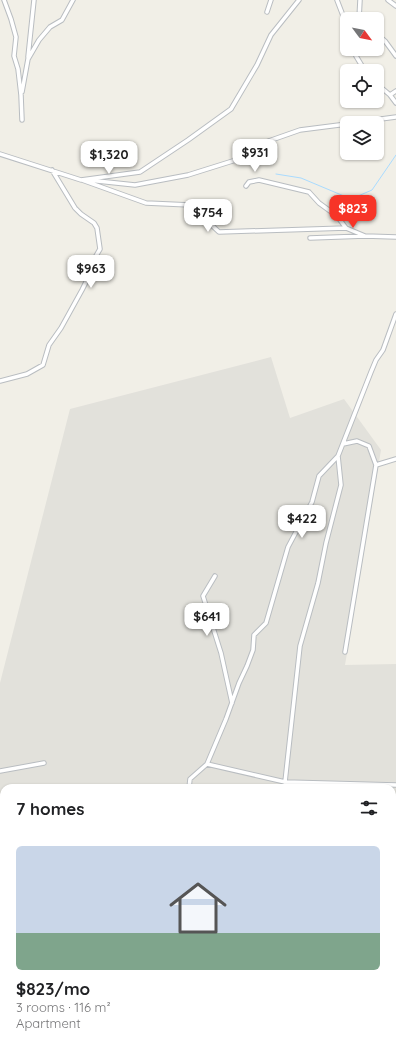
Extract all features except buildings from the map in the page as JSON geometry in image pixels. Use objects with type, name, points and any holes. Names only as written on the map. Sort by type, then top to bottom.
[{"type":"street","points":[[4,0],[16,37],[14,56],[18,69],[22,120]]},
{"type":"street","points":[[21,95],[28,59],[34,0]]},
{"type":"street","points":[[28,59],[39,40],[50,27],[62,20],[73,0]]},
{"type":"street","points":[[267,12],[271,0]]},
{"type":"street","points":[[81,180],[140,172],[231,109],[257,65],[271,35],[299,0]]},
{"type":"street","points":[[337,0],[342,12]]},
{"type":"street","points":[[359,12],[360,0]]},
{"type":"street","points":[[388,0],[396,6]]},
{"type":"street","points":[[384,40],[396,56]]},
{"type":"street","points":[[384,90],[396,103]]},
{"type":"street","points":[[390,95],[396,91]]},
{"type":"street","points":[[384,119],[396,117]]},
{"type":"street","points":[[81,180],[135,185],[188,175],[239,159],[263,143],[300,130],[340,125]]},
{"type":"street","points":[[0,154],[52,170],[146,203],[190,205],[219,232],[346,228],[365,236]]},
{"type":"street","points":[[0,381],[27,374],[43,366],[49,345],[61,328],[82,290],[86,282],[89,268],[100,249],[97,228],[94,223],[75,208],[52,170]]},
{"type":"street","points":[[246,186],[249,182],[259,180],[309,192],[319,203],[337,216],[346,228]]},
{"type":"street","points":[[310,238],[365,236],[396,237]]},
{"type":"street","points":[[189,784],[190,778],[207,764],[253,650],[254,635],[266,623],[288,547],[312,502],[319,476],[338,456],[376,360],[383,350],[396,314]]},
{"type":"street","points":[[343,444],[357,441],[369,446],[376,466],[345,652]]},
{"type":"street","points":[[285,782],[300,646],[318,583],[326,543],[341,485],[338,456]]},
{"type":"street","points":[[376,466],[396,459]]},
{"type":"street","points":[[215,576],[203,596],[221,653],[232,704]]},
{"type":"street","points":[[0,770],[44,763]]},
{"type":"street","points":[[207,764],[285,782],[366,784]]},
{"type":"shaded area","points":[[271,357],[290,418],[344,399],[381,450],[345,665],[396,664],[396,784],[0,784],[0,683],[70,409]]},
{"type":"waterway","points":[[276,174],[301,178],[351,199],[372,190],[396,155]]}]
